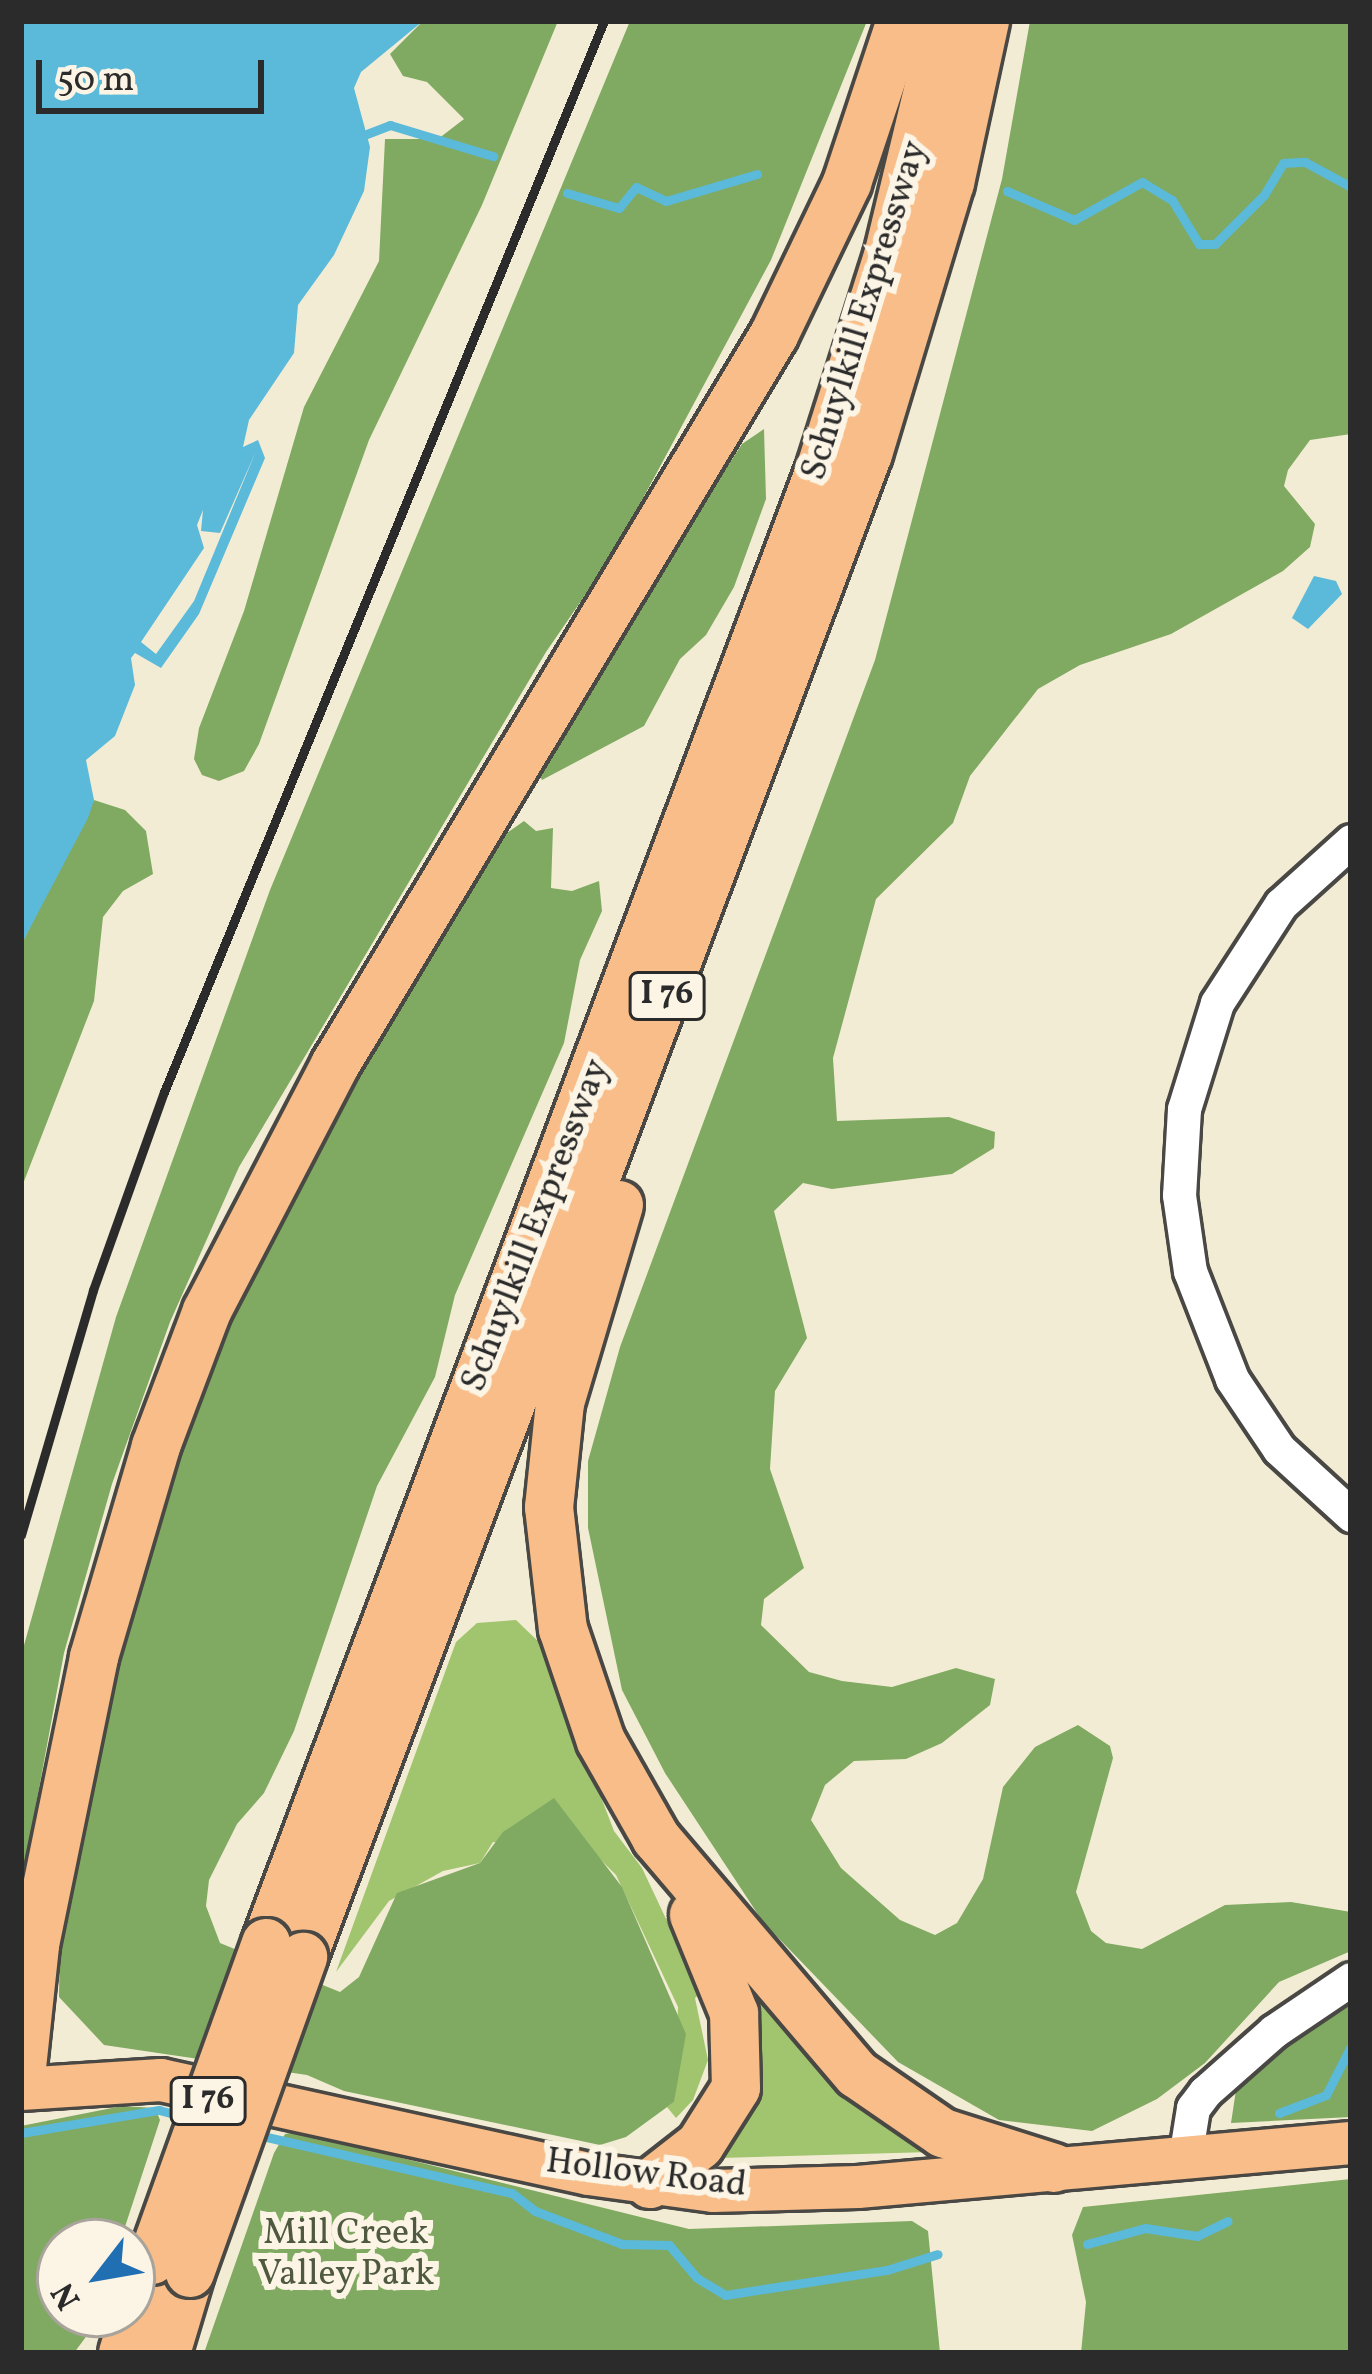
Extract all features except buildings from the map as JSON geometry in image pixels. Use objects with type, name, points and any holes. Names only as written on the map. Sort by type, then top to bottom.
[{"type":"highway","points":[[21,2077],[43,1903],[94,1657],[156,1446],[207,1311],[335,1065],[774,334],[840,201],[901,21]]},
{"type":"highway","name":"Schuylkill Expressway","points":[[123,2353],[171,2266],[821,467],[889,256],[945,21]]},
{"type":"highway","name":"Schuylkill Expressway","points":[[285,1950],[724,845],[920,294],[985,21]]},
{"type":"highway","points":[[650,2184],[722,2116],[740,2050],[718,1969],[656,1838],[601,1741],[563,1629],[552,1562],[552,1460],[560,1403],[724,845]]},
{"type":"highway","points":[[656,1838],[856,2074],[944,2133],[1054,2168]]},
{"type":"highway","name":"Schuylkill Expressway","points":[[166,2353],[171,2266]]},
{"type":"main road","name":"Hollow Road","points":[[21,2089],[161,2080],[650,2184],[791,2191],[1351,2143]]},
{"type":"street","points":[[1351,841],[1281,904],[1219,998],[1191,1072],[1179,1180],[1190,1271],[1232,1379],[1279,1449],[1351,1515]]},
{"type":"street","points":[[1185,2158],[1193,2108],[1205,2092],[1351,1979]]},
{"type":"green space","points":[[423,21],[558,21],[482,205],[369,440],[259,744],[244,771],[219,781],[202,775],[194,759],[199,728],[244,611],[304,407],[379,261],[385,139],[438,139],[464,119],[427,82],[403,76],[390,54]]},
{"type":"green space","points":[[630,21],[867,21],[771,260],[612,556],[546,652],[239,1167],[170,1322],[112,1484],[64,1653],[21,1886],[21,1656],[116,1317],[270,890]]},
{"type":"green space","points":[[1030,21],[1351,21],[1351,434],[1310,440],[1288,470],[1284,486],[1315,524],[1310,547],[1283,571],[1171,634],[1080,665],[1038,689],[970,776],[953,823],[876,899],[833,1058],[837,1121],[949,1117],[995,1132],[994,1148],[952,1174],[832,1189],[803,1183],[774,1211],[807,1338],[775,1391],[770,1469],[804,1568],[764,1599],[761,1625],[809,1672],[842,1681],[892,1687],[956,1668],[995,1679],[990,1705],[942,1743],[906,1759],[854,1761],[825,1785],[811,1820],[841,1868],[900,1920],[935,1935],[957,1923],[983,1879],[1003,1787],[1035,1747],[1078,1725],[1110,1746],[1113,1758],[1076,1892],[1091,1931],[1106,1943],[1142,1949],[1225,1905],[1291,1902],[1351,1912],[1351,1951],[1279,1982],[1205,2063],[1157,2099],[1092,2131],[999,2120],[898,2062],[763,1922],[665,1773],[622,1690],[588,1528],[588,1461],[620,1347],[875,660],[1002,179]]},
{"type":"green space","points":[[764,429],[766,499],[734,587],[706,635],[680,659],[644,726],[542,780],[538,772],[650,584],[742,444]]},
{"type":"green space","points":[[94,800],[125,810],[146,831],[153,874],[123,891],[103,917],[94,1001],[21,1189],[21,945]]},
{"type":"green space","points":[[524,821],[536,831],[553,828],[551,888],[572,891],[599,881],[602,911],[580,960],[564,1043],[455,1295],[435,1377],[377,1486],[294,1731],[264,1793],[237,1824],[209,1880],[206,1906],[220,1943],[340,1992],[359,1977],[397,1893],[480,1863],[503,1832],[554,1798],[622,1887],[686,2034],[674,2102],[626,2137],[600,2145],[344,2091],[307,2075],[104,2045],[59,1997],[60,1925],[115,1659],[219,1336],[433,942],[501,837]]},
{"type":"green space","points":[[516,1620],[543,1646],[614,1831],[642,1868],[701,1993],[695,1998],[708,2060],[693,2100],[676,2118],[667,2107],[674,2102],[678,2007],[616,1875],[596,1855],[493,1842],[480,1863],[443,1871],[389,1901],[336,1972],[456,1642],[477,1623]]},
{"type":"green space","points":[[749,1980],[931,2152],[720,2158],[752,2112],[759,2085],[761,2021]]},
{"type":"green space","points":[[1351,1994],[1351,2117],[1231,2123],[1236,2090],[1263,2053]]},
{"type":"green space","points":[[122,2106],[155,2108],[160,2120],[128,2218],[36,2218],[36,2338],[85,2338],[74,2353],[21,2353],[21,2126]]},
{"type":"green space","name":"Mill Creek Valley Park","points":[[297,2132],[689,2229],[912,2221],[928,2231],[940,2353],[204,2353],[274,2153],[285,2134]]},
{"type":"green space","points":[[1351,2179],[1351,2353],[1081,2353],[1086,2302],[1072,2235],[1083,2207]]},
{"type":"water","points":[[21,21],[423,21],[361,72],[354,88],[370,147],[364,191],[334,255],[298,305],[294,353],[249,420],[243,447],[258,440],[265,458],[199,614],[161,668],[135,653],[131,658],[135,685],[115,736],[86,760],[94,800],[88,818],[21,945]],"holes":[[[256,451],[194,601],[156,654],[141,642],[204,548],[197,525],[203,510],[201,531],[220,533]]]},
{"type":"water","points":[[1314,576],[1336,581],[1342,594],[1308,629],[1292,618]]},
{"type":"waterway","points":[[364,135],[390,125],[493,156]]},
{"type":"waterway","points":[[1007,191],[1074,220],[1142,182],[1172,200],[1199,244],[1215,244],[1264,195],[1283,163],[1305,162],[1351,187]]},
{"type":"waterway","points":[[567,193],[619,208],[636,187],[666,201],[757,174]]},
{"type":"waterway","points":[[1279,2113],[1326,2095],[1351,2046]]},
{"type":"waterway","points":[[21,2133],[159,2110],[189,2118]]},
{"type":"waterway","points":[[258,2135],[512,2193],[535,2211],[622,2244],[669,2245],[697,2278],[725,2295],[887,2270],[938,2254]]},
{"type":"waterway","points":[[1087,2244],[1145,2228],[1197,2236],[1228,2221]]},
{"type":"railway","points":[[21,1535],[93,1290],[164,1092],[604,21]]}]
